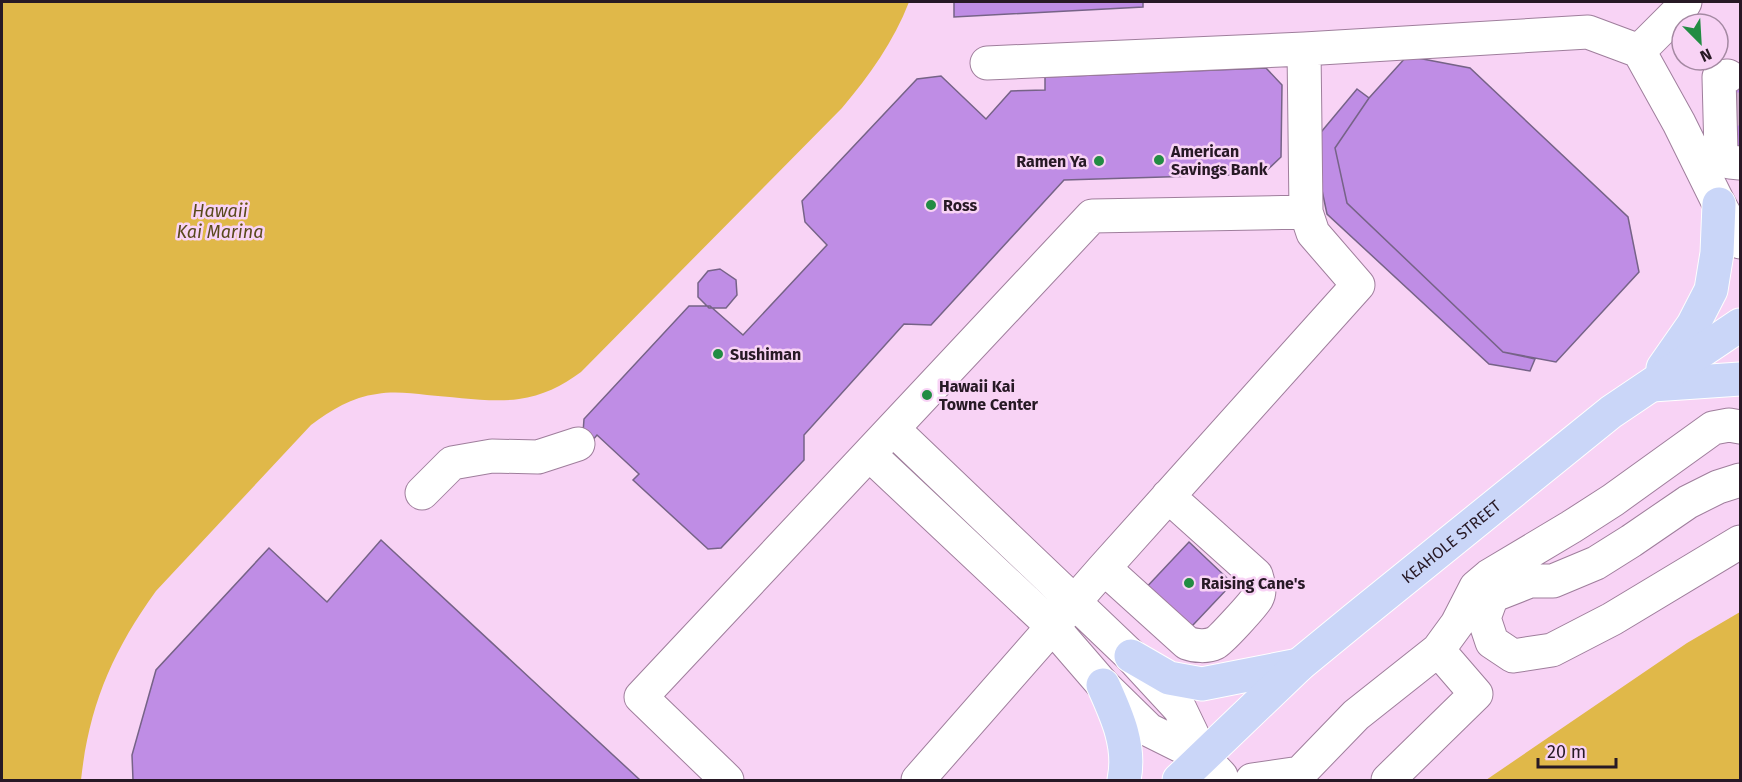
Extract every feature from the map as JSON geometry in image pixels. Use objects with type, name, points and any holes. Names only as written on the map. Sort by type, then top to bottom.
[{"type":"main road","points":[[1650,385],[1693,325],[1711,290],[1717,253],[1730,211]]},
{"type":"main road","name":"KEAHOLE STREET","points":[[1179,780],[1229,775],[1299,664],[1611,412],[1740,325]]},
{"type":"main road","points":[[1650,385],[1740,379]]},
{"type":"main road","points":[[1131,656],[1169,678],[1202,684],[1299,664]]},
{"type":"main road","points":[[1103,685],[1121,726],[1125,745],[1124,780]]},
{"type":"lane","points":[[1639,51],[1681,9],[1685,2]]},
{"type":"lane","points":[[987,63],[1304,49],[1588,32],[1639,51],[1730,211],[1740,242]]},
{"type":"lane","points":[[918,780],[1074,601],[1358,285],[1312,233],[1306,212],[1304,49]]},
{"type":"lane","points":[[1728,76],[1719,77],[1724,109],[1721,153],[1730,162],[1740,163]]},
{"type":"lane","points":[[1678,123],[1694,114],[1724,109]]},
{"type":"lane","points":[[727,780],[641,697],[1092,216],[1306,212]]},
{"type":"lane","points":[[869,454],[1052,626],[1103,685],[1149,730],[1229,775],[1302,777],[1356,715],[1438,650],[1457,624],[1476,587],[1489,576],[1613,500],[1713,428],[1730,425],[1740,427]]},
{"type":"lane","points":[[892,429],[1131,656],[1180,710],[1229,775]]},
{"type":"lane","points":[[422,493],[452,464],[492,456],[538,457],[578,444]]},
{"type":"lane","points":[[1740,480],[1718,487],[1688,502],[1631,542],[1596,563],[1553,581],[1530,581],[1492,596],[1484,618],[1492,642],[1514,656],[1552,650],[1612,619],[1740,542]]},
{"type":"lane","points":[[1104,568],[1187,643],[1193,645],[1215,643],[1258,597],[1260,588],[1256,575],[1168,496]]},
{"type":"lane","points":[[1388,780],[1476,694],[1438,650]]},
{"type":"water","name":"Hawaii Kai Marina","points":[[2,2],[909,2],[880,58],[842,108],[581,372],[567,382],[536,395],[508,400],[383,393],[359,398],[342,405],[311,425],[156,591],[140,614],[105,681],[90,728],[81,780],[2,780]]},
{"type":"water","points":[[1740,612],[1740,780],[1486,780],[1687,643]]},
{"type":"building","points":[[954,2],[1143,2],[1143,7],[954,17]]},
{"type":"building","points":[[1407,56],[1470,68],[1628,217],[1639,272],[1556,362],[1503,352],[1347,203],[1335,148],[1369,98]]},
{"type":"building","points":[[1266,68],[1282,85],[1281,157],[1263,174],[1064,180],[931,325],[904,324],[804,435],[804,460],[721,548],[708,549],[633,480],[639,474],[597,435],[592,441],[583,433],[584,419],[689,306],[710,306],[743,335],[827,245],[805,222],[802,201],[917,79],[941,76],[986,119],[1011,91],[1045,90],[1045,77]]},
{"type":"building","points":[[1730,69],[1740,69],[1740,153],[1728,153],[1728,72]]},
{"type":"building","points":[[1357,89],[1369,98],[1335,148],[1347,203],[1503,352],[1535,359],[1530,371],[1489,364],[1327,214],[1312,143]]},
{"type":"building","points":[[720,269],[736,280],[737,295],[726,308],[709,308],[698,297],[698,283],[708,271]]},
{"type":"building","points":[[381,540],[640,780],[133,780],[132,755],[156,670],[269,548],[327,602]]},
{"type":"building","name":"Raising Cane's","points":[[1189,542],[1227,578],[1228,588],[1193,625],[1177,625],[1142,592]]},
{"type":"tunnel","points":[[1728,109],[1740,109]]},
{"type":"place","name":"American Savings Bank","points":[[1159,160]]},
{"type":"place","name":"Ramen Ya","points":[[1099,161]]},
{"type":"place","name":"Ross","points":[[931,205]]},
{"type":"place","name":"Sushiman","points":[[718,354]]},
{"type":"place","name":"Hawaii Kai Towne Center","points":[[927,395]]},
{"type":"place","name":"Raising Cane's","points":[[1189,583]]}]
